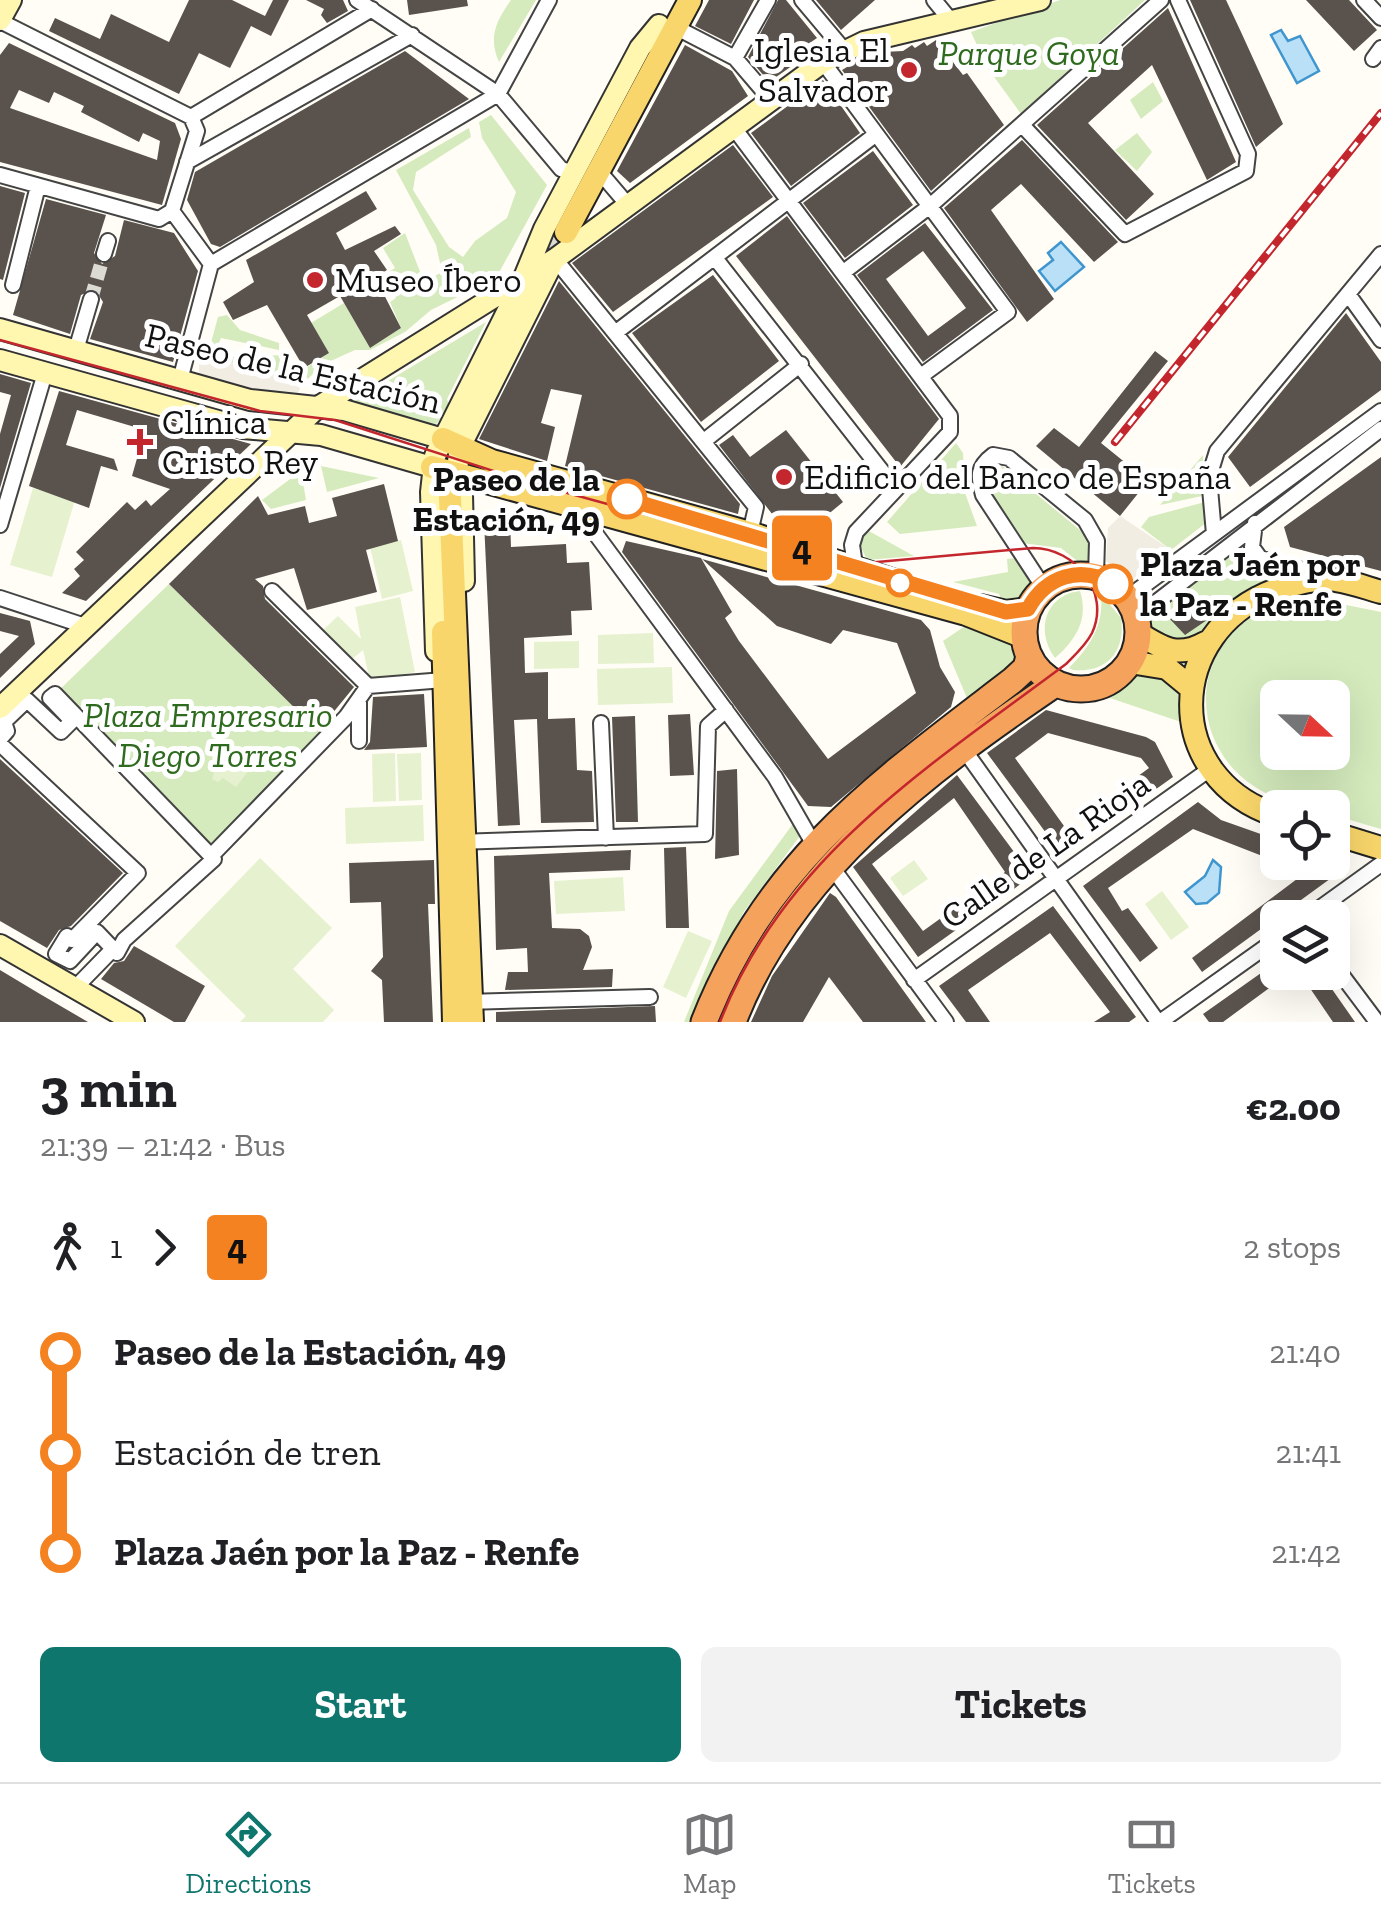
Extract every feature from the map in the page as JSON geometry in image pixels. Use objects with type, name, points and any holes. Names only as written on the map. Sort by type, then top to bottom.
[{"type":"highway","points":[[704,1022],[746,934],[813,843],[1026,668],[1028,609],[1044,588],[1071,575],[1096,576],[1134,616],[1130,662],[1118,676],[1093,688],[1056,684],[885,812],[831,866],[779,934],[746,990],[733,1022]]},
{"type":"highway","points":[[1026,647],[1056,684]]},
{"type":"main road","points":[[668,28],[673,0]]},
{"type":"main road","points":[[562,231],[668,28],[690,0]]},
{"type":"main road","name":"Paseo de la Estación","points":[[452,443],[492,461],[750,533],[946,598],[1006,612],[1028,609]]},
{"type":"main road","name":"Paseo de la Estación","points":[[432,466],[449,491],[583,510],[966,614],[1026,647]]},
{"type":"main road","points":[[449,491],[449,672],[462,1012]]},
{"type":"main road","points":[[1134,616],[1174,652],[1189,652],[1205,643],[1228,616],[1248,602],[1306,582],[1335,580],[1381,592]]},
{"type":"main road","points":[[1205,643],[1190,686],[1196,735],[1210,769],[1230,792],[1260,810]]},
{"type":"main road","points":[[1130,662],[1168,668],[1190,686]]},
{"type":"main road","points":[[1350,839],[1381,848]]},
{"type":"street","points":[[0,175],[160,219],[172,210],[196,130],[191,117],[0,20],[10,0]]},
{"type":"street","points":[[357,0],[498,94],[561,169],[573,173]]},
{"type":"street","points":[[180,380],[211,264],[498,94],[549,0]]},
{"type":"street","points":[[735,58],[768,0]]},
{"type":"street","points":[[802,0],[844,50]]},
{"type":"street","points":[[934,0],[952,22]]},
{"type":"street","points":[[0,708],[285,434],[318,407],[523,280],[822,62],[844,50],[1040,0]]},
{"type":"street","points":[[845,271],[930,206],[1161,0]]},
{"type":"street","points":[[1022,125],[1125,234],[1246,171],[1248,154],[1178,0]]},
{"type":"street","points":[[1364,0],[1381,18]]},
{"type":"street","points":[[191,117],[372,9]]},
{"type":"street","points":[[668,28],[735,58],[770,100]]},
{"type":"street","points":[[449,491],[452,443],[573,173],[640,48],[668,28]]},
{"type":"street","points":[[213,854],[359,701],[368,686],[449,672],[434,646],[432,466],[468,424],[555,258],[604,177],[667,58],[668,28]]},
{"type":"street","points":[[188,162],[412,35]]},
{"type":"street","points":[[822,62],[1008,312],[921,376]]},
{"type":"street","points":[[734,128],[950,416],[950,432],[856,532],[852,545],[855,565]]},
{"type":"street","points":[[615,333],[875,135]]},
{"type":"street","points":[[604,177],[626,204]]},
{"type":"street","points":[[13,285],[38,186]]},
{"type":"street","points":[[172,210],[211,264]]},
{"type":"street","points":[[1214,534],[1209,477],[1217,451],[1381,254]]},
{"type":"street","points":[[555,258],[756,507],[750,533]]},
{"type":"street","points":[[715,258],[896,489]]},
{"type":"street","points":[[1348,294],[1381,340]]},
{"type":"street","points":[[76,350],[91,300]]},
{"type":"street","name":"Paseo de la Estación","points":[[0,330],[250,400],[318,407],[452,443]]},
{"type":"street","name":"Paseo de la Estación","points":[[0,360],[244,428],[321,435],[432,466]]},
{"type":"street","points":[[704,441],[801,364]]},
{"type":"street","points":[[0,526],[45,373]]},
{"type":"street","points":[[1134,616],[1214,534],[1381,411]]},
{"type":"street","points":[[1134,616],[1381,430]]},
{"type":"street","points":[[1044,588],[983,494],[978,477],[982,464],[994,455],[1009,458],[1085,520],[1096,541],[1096,576]]},
{"type":"street","points":[[583,510],[592,529],[797,810],[813,843]]},
{"type":"street","points":[[1254,523],[1252,547],[1260,558],[1335,580]]},
{"type":"street","points":[[272,591],[368,686]]},
{"type":"street","points":[[0,598],[86,626]]},
{"type":"street","points":[[55,694],[214,860],[124,940],[117,953],[97,932],[70,962],[56,954],[67,936],[72,940],[138,873],[0,741],[7,731],[4,722],[27,700],[61,732],[72,721],[50,698],[55,694]]},
{"type":"street","points":[[359,701],[359,741]]},
{"type":"street","points":[[456,842],[705,834],[708,726],[726,710]]},
{"type":"street","points":[[601,723],[606,838]]},
{"type":"street","points":[[965,751],[1159,1022],[1260,951]]},
{"type":"street","name":"Calle de La Rioja","points":[[914,980],[1210,769]]},
{"type":"street","points":[[1331,900],[1381,864]]},
{"type":"street","points":[[831,866],[946,1022]]},
{"type":"street","points":[[0,945],[134,1022]]},
{"type":"street","points":[[75,988],[113,949]]},
{"type":"street","points":[[1350,986],[1377,1022]]},
{"type":"street","points":[[462,1012],[650,998]]},
{"type":"green space","points":[[511,0],[536,0],[499,62],[495,30]]},
{"type":"green space","name":"Parque Goya","points":[[1060,0],[1145,0],[1021,114],[987,67],[971,32]]},
{"type":"green space","points":[[1153,82],[1163,101],[1141,119],[1130,100]]},
{"type":"green space","points":[[491,115],[547,185],[496,278],[431,310],[405,332],[370,350],[355,350],[324,364],[301,385],[227,362],[226,357],[289,355],[298,373],[329,353],[311,323],[344,303],[370,348],[401,328],[390,302],[396,298],[384,275],[395,268],[383,248],[405,233],[424,282],[442,272],[436,245],[396,170],[469,128],[471,137],[416,172],[413,190],[449,247],[463,257],[475,241],[507,218],[516,192],[482,138],[479,122]]},
{"type":"green space","points":[[1137,133],[1152,152],[1137,171],[1115,150]]},
{"type":"green space","points":[[227,315],[240,330],[279,343],[279,350],[221,338],[212,361],[206,361],[218,317]]},
{"type":"green space","points":[[486,322],[447,399],[449,406],[434,427],[353,402]]},
{"type":"green space","points":[[956,443],[963,453],[965,493],[977,526],[900,534],[887,522]]},
{"type":"green space","points":[[1203,455],[1202,496],[1160,505]]},
{"type":"green space","points":[[321,466],[379,478],[327,492]]},
{"type":"green space","points":[[1002,466],[1091,539],[1086,568],[1061,548],[1022,543],[994,507],[986,477]]},
{"type":"green space","points":[[301,471],[306,500],[271,509],[262,500]]},
{"type":"green space","points":[[33,488],[75,500],[52,577],[10,565]]},
{"type":"green space","points":[[1205,502],[1207,522],[1171,550],[1141,527],[1149,517]]},
{"type":"green space","points":[[867,530],[914,556],[867,560],[860,545]]},
{"type":"green space","points":[[401,540],[413,591],[382,599],[370,547]]},
{"type":"green space","points":[[1244,541],[1251,557],[1295,573],[1185,646],[1148,631],[1148,615]]},
{"type":"green space","points":[[1026,557],[1033,584],[1024,601],[1002,604],[999,594],[953,582],[1008,572],[1007,559]]},
{"type":"green space","name":"Plaza Empresario Diego Torres","points":[[169,584],[321,734],[207,851],[55,694]]},
{"type":"green space","points":[[1080,591],[1082,620],[1069,644],[1055,658],[1046,637],[1047,616],[1059,599]]},
{"type":"green space","points":[[1101,594],[1121,618],[1117,650],[1096,668],[1073,670],[1069,668],[1098,626]]},
{"type":"green space","points":[[400,597],[415,672],[370,681],[363,650],[350,661],[322,631],[338,616],[361,639],[355,607]]},
{"type":"green space","points":[[1307,597],[1381,612],[1381,829],[1350,820],[1350,790],[1264,790],[1243,778],[1218,747],[1207,711],[1210,674],[1227,640],[1259,613]]},
{"type":"green space","points":[[971,622],[1021,645],[1021,662],[969,703],[943,641]]},
{"type":"green space","points":[[653,633],[654,663],[598,664],[598,635]]},
{"type":"green space","points":[[579,641],[579,668],[534,669],[534,642]]},
{"type":"green space","points":[[672,667],[673,703],[598,705],[597,669]]},
{"type":"green space","points":[[1160,672],[1181,690],[1184,723],[1104,696],[1140,673]]},
{"type":"green space","points":[[242,751],[257,760],[236,787],[223,778],[218,782],[212,779],[221,752]]},
{"type":"green space","points":[[395,753],[396,801],[373,802],[372,754]]},
{"type":"green space","points":[[421,753],[422,800],[399,801],[397,754]]},
{"type":"green space","points":[[423,805],[424,841],[346,844],[345,808]]},
{"type":"green space","points":[[795,821],[802,833],[743,913],[690,1022],[684,1022],[729,911]]},
{"type":"green space","points":[[260,858],[332,928],[293,969],[334,1010],[323,1022],[240,1022],[246,1016],[175,946]]},
{"type":"green space","points":[[914,860],[928,879],[903,896],[890,878]]},
{"type":"green space","points":[[623,877],[625,911],[556,914],[554,881]]},
{"type":"green space","points":[[1162,891],[1189,927],[1171,940],[1145,904]]},
{"type":"green space","points":[[688,931],[712,941],[686,998],[663,987]]},
{"type":"shaded area","points":[[199,361],[227,362],[301,385],[298,394],[287,397],[199,375]]},
{"type":"shaded area","points":[[1120,516],[1171,550],[1129,582],[1106,561],[1108,528]]},
{"type":"water","points":[[1281,30],[1288,41],[1300,36],[1319,71],[1297,83],[1271,35]]},
{"type":"water","points":[[1061,242],[1084,267],[1055,291],[1039,271],[1053,260],[1048,253]]},
{"type":"water","points":[[1213,860],[1221,867],[1219,893],[1207,903],[1196,904],[1185,892],[1205,876]]},
{"type":"building","points":[[189,0],[232,0],[265,16],[273,0],[289,0],[271,36],[251,26],[230,68],[199,53],[179,94],[49,31],[55,18],[100,39],[111,14],[169,42]]},
{"type":"building","points":[[306,0],[343,0],[348,11],[327,23],[321,15],[324,9]]},
{"type":"building","points":[[407,0],[467,0],[468,6],[409,15]]},
{"type":"building","points":[[709,0],[754,0],[731,44],[695,26]]},
{"type":"building","points":[[778,0],[786,0],[817,38],[801,49],[806,56],[769,82],[748,57]]},
{"type":"building","points":[[816,0],[875,0],[841,30]]},
{"type":"building","points":[[1190,0],[1226,0],[1283,124],[1256,147]]},
{"type":"building","points":[[1306,0],[1349,0],[1377,30],[1354,51]]},
{"type":"building","points":[[1168,8],[1236,162],[1207,180],[1152,65],[1088,123],[1154,194],[1126,220],[1037,125]]},
{"type":"building","points":[[936,40],[963,75],[967,73],[1004,125],[931,191],[842,70],[862,58],[868,62],[883,52],[903,51],[924,42],[927,46]]},
{"type":"building","points":[[9,43],[175,123],[181,139],[162,205],[0,162],[0,55]],"holes":[[[19,90],[49,103],[54,92],[84,106],[81,112],[139,142],[143,133],[160,141],[157,160],[10,108]]]},
{"type":"building","points":[[685,45],[732,71],[748,96],[630,183],[617,171]]},
{"type":"building","points":[[405,51],[469,99],[220,247],[211,244],[187,200],[195,172]]},
{"type":"building","points":[[823,80],[860,133],[791,186],[751,133]]},
{"type":"building","points":[[1022,140],[1118,242],[1094,262],[1021,184],[991,210],[1054,299],[1027,322],[944,208]]},
{"type":"building","points":[[733,145],[773,197],[613,312],[572,263]]},
{"type":"building","points":[[873,151],[913,205],[845,258],[803,203]]},
{"type":"building","points":[[0,186],[25,193],[3,280],[0,279]]},
{"type":"building","name":"Museo Íbero","points":[[366,191],[377,209],[336,233],[345,250],[395,226],[401,234],[374,251],[387,270],[375,277],[401,328],[370,348],[340,296],[307,315],[329,353],[304,368],[267,305],[233,320],[223,302],[254,282],[246,260]]},
{"type":"building","points":[[46,199],[106,215],[94,253],[102,264],[115,256],[124,220],[174,233],[198,271],[173,362],[90,339],[103,302],[95,289],[81,295],[70,334],[13,315]]},
{"type":"building","points":[[787,216],[939,419],[900,467],[736,256]]},
{"type":"building","points":[[925,223],[993,310],[923,362],[857,275]],"holes":[[[923,251],[966,308],[928,336],[886,279]]]},
{"type":"building","points":[[713,275],[779,361],[701,422],[632,333]]},
{"type":"building","points":[[559,281],[740,504],[738,514],[565,466],[582,395],[551,389],[541,423],[555,427],[547,461],[479,439]]},
{"type":"building","points":[[1346,313],[1381,362],[1381,390],[1250,487],[1228,457]]},
{"type":"building","points":[[1155,351],[1168,361],[1101,443],[1148,481],[1120,516],[1036,446],[1054,428],[1079,447]]},
{"type":"building","points":[[0,374],[31,383],[0,488],[0,434],[11,395],[0,392]]},
{"type":"building","points":[[59,391],[251,444],[86,601],[62,593],[80,576],[74,569],[84,560],[76,552],[127,502],[135,510],[146,500],[151,506],[170,489],[132,476],[145,430],[77,410],[66,445],[114,459],[118,471],[101,466],[89,508],[29,486]]},
{"type":"building","name":"Edificio del Banco de España","points":[[786,430],[843,502],[809,530],[794,511],[779,523],[719,445],[733,435],[750,457]]},
{"type":"building","points":[[1381,457],[1381,571],[1290,547],[1284,527]]},
{"type":"building","points":[[384,484],[398,541],[366,550],[377,592],[307,610],[294,568],[255,579],[263,586],[265,599],[354,687],[318,731],[169,584],[258,496],[268,515],[305,506],[309,523],[337,516],[332,498]]},
{"type":"building","points":[[510,520],[511,547],[566,544],[567,563],[589,562],[592,610],[571,611],[572,635],[524,638],[525,673],[548,672],[548,719],[575,718],[577,770],[592,771],[594,822],[541,823],[537,719],[514,720],[520,825],[498,826],[484,521]]},
{"type":"building","points":[[626,541],[701,558],[732,612],[725,618],[739,641],[828,759],[916,693],[897,643],[843,630],[831,644],[777,626],[702,559],[921,620],[930,630],[940,667],[955,692],[951,707],[831,807],[808,806],[622,552]]},
{"type":"building","points":[[1187,599],[1207,620],[1185,635],[1168,617]]},
{"type":"building","points":[[0,613],[30,621],[35,644],[0,678],[0,654],[19,636],[0,631]]},
{"type":"building","points":[[424,694],[427,747],[364,750],[370,742],[373,697]]},
{"type":"building","points":[[1046,710],[1146,737],[1155,742],[1173,777],[1100,829],[1088,813],[1149,768],[1141,758],[1048,733],[1015,758],[1077,844],[1063,856],[987,753]]},
{"type":"building","points":[[690,714],[694,775],[670,776],[668,715]]},
{"type":"building","points":[[635,716],[638,822],[616,822],[612,717]]},
{"type":"building","points":[[0,759],[123,873],[71,926],[59,930],[47,948],[0,921]]},
{"type":"building","points":[[737,769],[739,855],[715,859],[717,771]]},
{"type":"building","points":[[957,775],[1032,876],[918,957],[853,867]],"holes":[[[954,798],[1005,872],[923,931],[872,864]]]},
{"type":"building","points":[[1198,802],[1221,820],[1260,834],[1260,855],[1193,829],[1108,888],[1122,911],[1128,908],[1158,948],[1140,962],[1083,886]]},
{"type":"building","points":[[686,847],[689,928],[666,928],[664,848]]},
{"type":"building","points":[[631,850],[630,870],[549,873],[552,928],[580,929],[589,936],[592,947],[583,970],[613,969],[612,987],[505,990],[508,972],[528,972],[527,948],[496,950],[494,856]]},
{"type":"building","points":[[434,860],[435,904],[428,904],[433,1022],[384,1022],[382,980],[371,971],[383,957],[381,902],[350,903],[349,863]]},
{"type":"building","points":[[1296,880],[1328,880],[1301,900],[1269,900]]},
{"type":"building","points":[[830,893],[926,1022],[863,1022],[829,977],[803,1022],[751,1022],[772,976]]},
{"type":"building","points":[[1053,906],[1136,1017],[1129,1022],[1094,1022],[1110,1012],[1050,933],[968,990],[990,1022],[966,1022],[939,986]]},
{"type":"building","points":[[1260,907],[1260,930],[1202,972],[1192,958]]},
{"type":"building","points":[[134,946],[205,986],[185,1022],[174,1022],[101,979],[114,963],[124,961]]},
{"type":"building","points":[[0,970],[40,994],[88,1022],[0,1022]]},
{"type":"building","points":[[1260,974],[1260,990],[1267,990],[1223,1022],[1209,1022],[1203,1014]]},
{"type":"building","points":[[1311,990],[1333,990],[1355,1022],[1333,1022]]},
{"type":"building","points":[[655,1006],[656,1022],[496,1022],[496,1012]]},
{"type":"tunnel","points":[[533,278],[559,229]]},
{"type":"tunnel","points":[[91,299],[104,254]]},
{"type":"tram line","points":[[0,340],[260,411],[335,420],[531,483],[833,566],[1033,548],[1048,550],[1075,564],[1093,588],[1097,602],[1097,618],[1087,642],[1066,664],[914,778],[822,863],[782,911],[747,963],[720,1022]]},
{"type":"railway","points":[[1115,442],[1381,113]]},
{"type":"bus line","name":"4","points":[[627,499],[840,560],[946,598],[1006,612],[1028,609],[1044,588],[1061,578],[1086,574],[1113,584]]},
{"type":"place","name":"Iglesia El Salvador","points":[[909,70]]},
{"type":"place","name":"Museo Íbero","points":[[315,280]]},
{"type":"place","name":"Clínica Cristo Rey","points":[[140,442]]},
{"type":"place","name":"Edificio del Banco de España","points":[[784,477]]},
{"type":"place","name":"Paseo de la Estación, 49","points":[[627,499]]},
{"type":"place","name":"Plaza Jaén por la Paz - Renfe","points":[[1113,584]]}]
